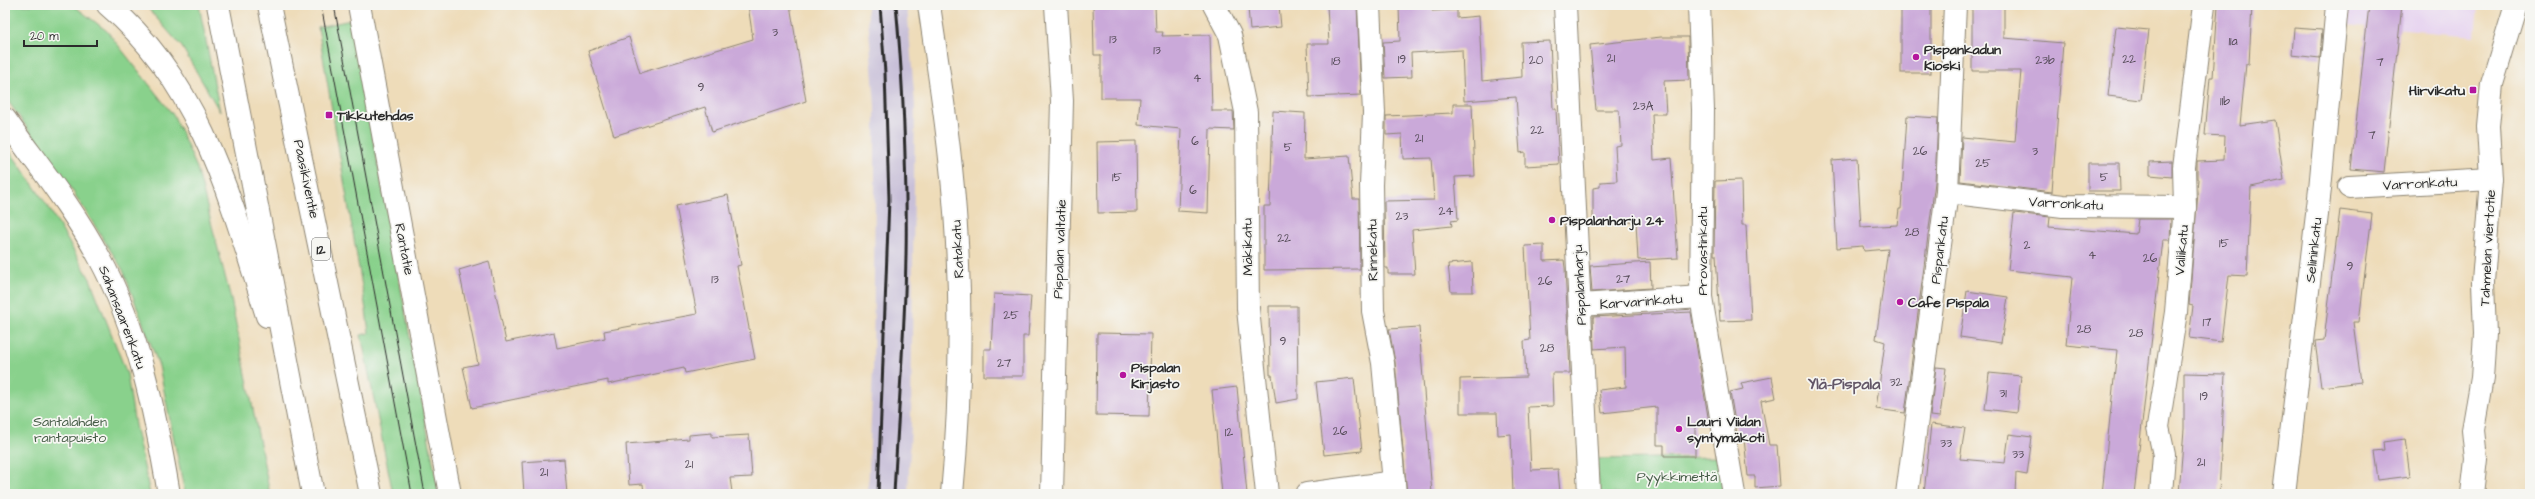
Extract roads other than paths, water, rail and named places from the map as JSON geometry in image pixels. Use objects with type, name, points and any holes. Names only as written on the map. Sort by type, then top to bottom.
[{"type":"main road","points":[[108,5],[148,46],[169,74],[200,123],[239,220],[299,420]]},
{"type":"main road","points":[[218,5],[313,494]]},
{"type":"main road","name":"Paasikiventie","points":[[269,5],[371,494]]},
{"type":"main road","name":"Rantatie","points":[[359,5],[450,494]]},
{"type":"main road","name":"Ratakatu","points":[[929,5],[947,131],[957,240],[960,351],[959,412],[952,494]]},
{"type":"main road","name":"Pispalan valtatie","points":[[1052,494],[1062,101],[1056,5]]},
{"type":"main road","name":"Mäkikatu","points":[[1214,5],[1230,35],[1246,112],[1248,309],[1252,366],[1267,494]]},
{"type":"main road","name":"Rinnekatu","points":[[1369,5],[1374,113],[1371,185],[1373,311],[1383,364],[1394,488]]},
{"type":"main road","name":"Pispalanharju","points":[[1565,5],[1589,494]]},
{"type":"main road","name":"Provastinkatu","points":[[1699,5],[1704,110],[1702,297],[1734,494]]},
{"type":"main road","name":"Pispankatu","points":[[1907,494],[1947,192],[1955,5]]},
{"type":"main road","name":"Vallikatu","points":[[2161,494],[2164,455],[2158,427],[2176,312],[2185,206],[2184,167],[2204,5]]},
{"type":"main road","name":"Selininkatu","points":[[2284,494],[2320,190],[2337,5]]},
{"type":"main road","name":"Tahmelan viertotie","points":[[2472,494],[2476,459],[2473,430],[2482,378],[2485,334],[2483,282],[2491,179],[2488,126],[2492,84],[2516,5]]},
{"type":"main road","name":"Sahansaarenkatu","points":[[5,119],[72,213],[99,256],[115,290],[135,340],[150,393],[169,494]]},
{"type":"main road","name":"Varronkatu","points":[[2349,187],[2491,179]]},
{"type":"main road","name":"Varronkatu","points":[[1947,192],[2063,206],[2185,206]]},
{"type":"main road","name":"Karvarinkatu","points":[[1580,305],[1702,297]]},
{"type":"main road","points":[[1307,494],[1394,488]]},
{"type":"tram line","points":[[321,5],[412,494]]},
{"type":"tram line","points":[[334,5],[425,494]]},
{"type":"railway","points":[[878,494],[889,199],[885,73],[880,5]]},
{"type":"railway","points":[[894,494],[906,272],[906,174],[896,5]]},
{"type":"place","name":"Pispankadun Kioski","points":[[1916,57]]},
{"type":"place","name":"Hirvikatu","points":[[2473,90]]},
{"type":"place","name":"Tikkutehdas","points":[[329,115]]},
{"type":"place","name":"Pispalanharju 24","points":[[1552,220]]},
{"type":"place","name":"Cafe Pispala","points":[[1900,302]]},
{"type":"place","name":"Pispalan Kirjasto","points":[[1123,375]]},
{"type":"place","name":"Lauri Viidan syntymäkoti","points":[[1679,429]]},
{"type":"district","name":"Ylä-Pispala","points":[[1844,383]]},
{"type":"park label","name":"Santalahden rantapuisto","points":[[70,430]]},
{"type":"park label","name":"Pyykkimettä","points":[[1677,476]]}]
